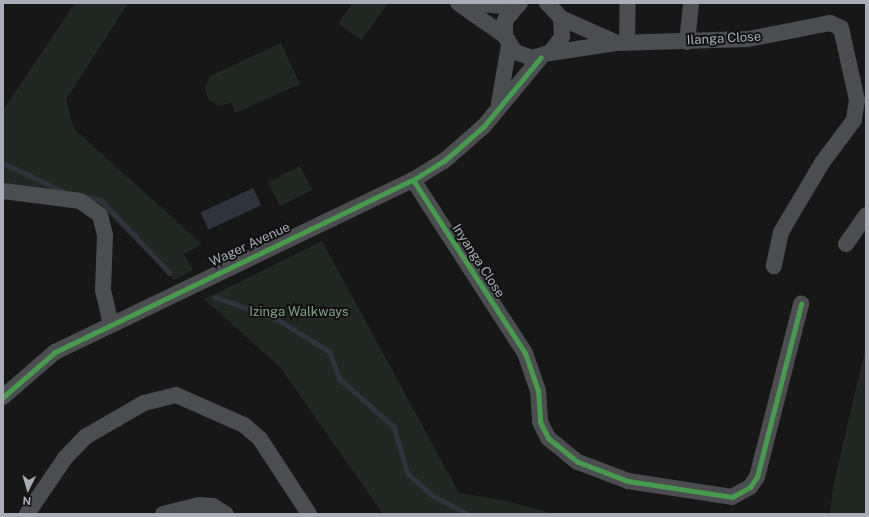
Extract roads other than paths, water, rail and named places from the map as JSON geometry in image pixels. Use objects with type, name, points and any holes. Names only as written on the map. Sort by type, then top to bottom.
[{"type":"street","points":[[458,3],[507,40],[523,56],[546,55],[622,43]]},
{"type":"street","points":[[469,3],[517,5]]},
{"type":"street","points":[[622,43],[628,3]]},
{"type":"street","points":[[687,42],[692,3]]},
{"type":"street","points":[[499,104],[507,40],[505,20],[517,5]]},
{"type":"street","points":[[555,8],[622,43]]},
{"type":"street","name":"Wager Avenue","points":[[3,397],[55,352],[110,324],[413,180],[464,144],[499,104],[562,37],[555,8]]},
{"type":"street","name":"Ilanga Close","points":[[622,43],[687,42],[772,36],[830,23],[841,28],[862,101]]},
{"type":"street","points":[[774,266],[782,232],[822,163],[850,127],[862,101]]},
{"type":"street","name":"Inyanga Close","points":[[413,180],[525,353],[538,390],[540,422],[548,438],[578,462],[628,481],[732,496],[743,493],[757,477],[801,304]]},
{"type":"street","points":[[3,191],[80,201],[100,215],[105,235],[103,290],[110,324]]},
{"type":"street","points":[[846,244],[866,215]]},
{"type":"street","points":[[27,514],[65,458],[85,437],[144,403],[176,395],[249,430],[260,439],[308,514]]},
{"type":"street","points":[[163,514],[198,505],[213,506],[226,514]]},
{"type":"waterway","points":[[3,163],[64,192]]},
{"type":"waterway","points":[[83,196],[101,200],[170,273]]},
{"type":"waterway","points":[[215,297],[277,319],[330,352],[340,379],[394,427],[408,474],[432,495],[467,514]]},
{"type":"park label","name":"Izinga Walkways","points":[[299,312]]}]
